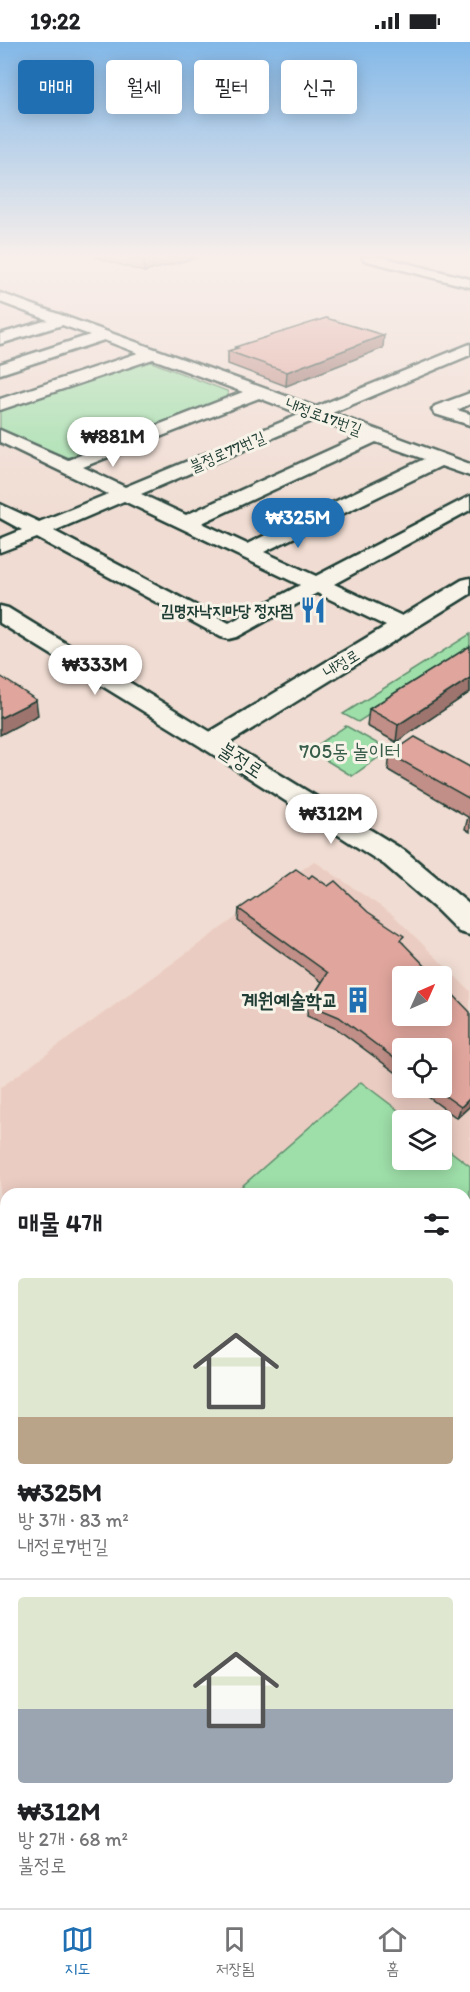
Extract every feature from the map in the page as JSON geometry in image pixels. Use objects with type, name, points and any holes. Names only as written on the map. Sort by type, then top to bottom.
[{"type":"street","points":[[0,369],[77,344]]},
{"type":"street","name":"내정로17번길","points":[[130,344],[470,470]]},
{"type":"street","name":"불정로77번길","points":[[0,546],[470,349]]},
{"type":"street","points":[[0,405],[154,353]]},
{"type":"street","points":[[66,467],[259,392]]},
{"type":"street","points":[[470,398],[441,410],[470,420]]},
{"type":"street","points":[[0,435],[402,625]]},
{"type":"street","points":[[185,523],[376,435]]},
{"type":"street","points":[[247,552],[440,459]]},
{"type":"street","points":[[0,510],[230,632],[470,502]]},
{"type":"street","name":"내정로","points":[[212,742],[470,585]]},
{"type":"street","name":"불정로","points":[[0,613],[212,742],[395,858],[448,902],[470,924]]},
{"type":"shaded area","points":[[314,861],[393,915],[445,966],[392,966],[392,1026],[452,1026],[452,973],[470,991],[470,1188],[0,1188],[0,1088]]},
{"type":"green space","points":[[140,361],[149,361],[227,391],[229,397],[56,462],[0,432],[0,409]]},
{"type":"green space","points":[[470,634],[470,650],[358,722],[343,714]]},
{"type":"green space","name":"705동 놀이터","points":[[346,726],[389,750],[352,776],[324,759],[319,744]]},
{"type":"green space","points":[[361,1082],[398,1110],[392,1110],[392,1170],[452,1170],[452,1152],[470,1166],[470,1188],[240,1188]]},
{"type":"building","points":[[244,344],[360,344],[287,372],[228,351],[238,348],[235,347]]},
{"type":"building","points":[[470,646],[470,678],[398,725],[369,709]]},
{"type":"building","points":[[0,676],[36,700],[0,718]]},
{"type":"building","points":[[415,737],[470,767],[470,799],[390,754]]},
{"type":"building","name":"계원예술학교","points":[[296,869],[309,878],[312,875],[328,886],[335,881],[368,912],[404,936],[400,940],[425,966],[392,966],[392,1026],[452,1026],[452,993],[470,1012],[470,1098],[461,1107],[448,1098],[452,1098],[452,1038],[392,1038],[392,1057],[339,1017],[308,1004],[328,973],[239,909]]},
{"type":"place","name":"김명자낙지마당 정자점","points":[[313,610]]},
{"type":"place","name":"계원예술학교","points":[[358,1000]]}]
